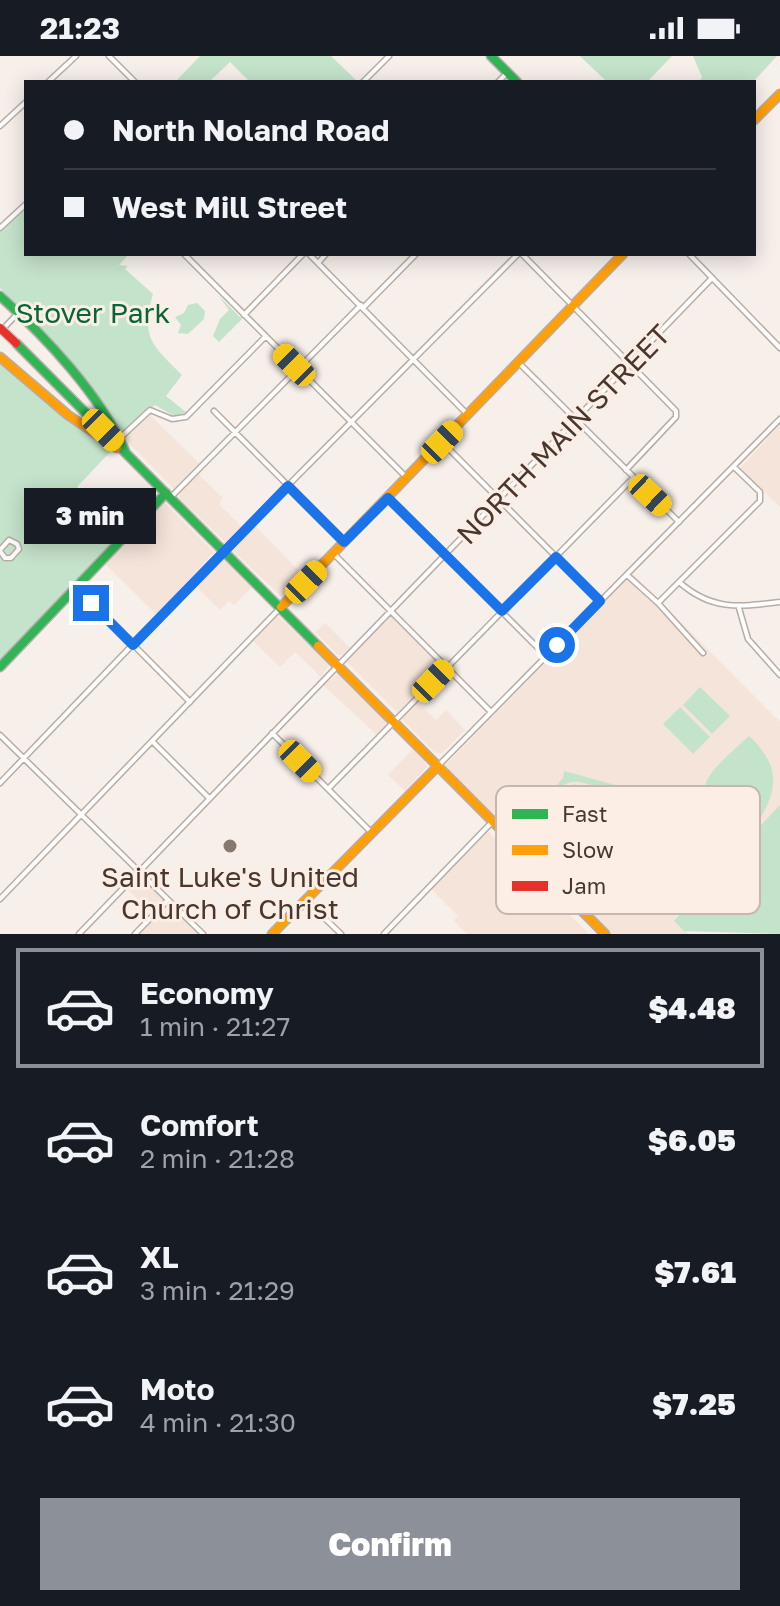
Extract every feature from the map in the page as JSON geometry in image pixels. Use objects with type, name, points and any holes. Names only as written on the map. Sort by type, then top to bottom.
[{"type":"main road","points":[[491,56],[515,80]]},
{"type":"main road","points":[[756,118],[780,94]]},
{"type":"main road","points":[[281,607],[621,256]]},
{"type":"main road","points":[[0,296],[20,311],[120,438],[126,453]]},
{"type":"main road","points":[[0,330],[339,664],[496,824]]},
{"type":"main road","points":[[0,357],[68,415],[126,453]]},
{"type":"main road","points":[[1,664],[169,495]]},
{"type":"main road","points":[[272,934],[438,766]]},
{"type":"main road","points":[[585,914],[605,934]]},
{"type":"street","points":[[50,80],[76,56]]},
{"type":"street","points":[[109,56],[133,80]]},
{"type":"street","points":[[365,80],[389,56]]},
{"type":"street","points":[[500,80],[507,73]]},
{"type":"street","points":[[0,126],[24,104]]},
{"type":"street","points":[[0,228],[24,206]]},
{"type":"street","points":[[186,256],[407,478]]},
{"type":"street","points":[[188,259],[191,256]]},
{"type":"street","points":[[244,315],[304,256]]},
{"type":"street","points":[[309,256],[468,415]]},
{"type":"street","points":[[318,263],[324,256]]},
{"type":"street","points":[[169,495],[414,256]]},
{"type":"street","points":[[0,783],[224,551],[518,256]]},
{"type":"street","points":[[522,256],[676,411],[676,417],[626,470]]},
{"type":"street","points":[[691,256],[780,348]]},
{"type":"street","name":"NORTH MAIN STREET","points":[[79,934],[712,278]]},
{"type":"street","points":[[0,330],[20,311]]},
{"type":"street","points":[[120,438],[150,410],[172,419],[186,417],[265,337]]},
{"type":"street","points":[[519,363],[679,522]]},
{"type":"street","points":[[214,411],[344,542]]},
{"type":"street","points":[[438,766],[780,419]]},
{"type":"street","points":[[442,442],[600,601]]},
{"type":"street","points":[[658,603],[760,501],[761,494],[733,467]]},
{"type":"street","points":[[328,789],[633,478]]},
{"type":"street","points":[[388,498],[546,656]]},
{"type":"street","points":[[6,541],[17,544],[17,555],[3,559],[0,550],[6,541]]},
{"type":"street","points":[[333,553],[491,712]]},
{"type":"street","points":[[627,575],[658,603],[703,653]]},
{"type":"street","points":[[679,582],[709,603],[739,608],[780,602]]},
{"type":"street","points":[[76,587],[190,702]]},
{"type":"street","points":[[0,899],[281,607]]},
{"type":"street","points":[[739,608],[748,639],[780,675]]},
{"type":"street","points":[[272,733],[373,833]]},
{"type":"street","points":[[0,735],[203,934]]},
{"type":"street","points":[[152,741],[209,798]]},
{"type":"street","points":[[384,934],[493,821]]},
{"type":"street","points":[[135,934],[168,900]]},
{"type":"street","points":[[306,900],[341,934]]},
{"type":"shaded area","points":[[149,414],[199,463],[174,489],[124,438]]},
{"type":"shaded area","points":[[780,425],[780,507],[739,469]]},
{"type":"shaded area","points":[[198,474],[223,498],[219,504],[243,528],[227,544],[179,498],[180,492]]},
{"type":"shaded area","points":[[163,501],[214,552],[157,615],[104,563]]},
{"type":"shaded area","points":[[255,526],[306,578],[284,599],[233,551]]},
{"type":"shaded area","points":[[222,558],[252,587],[234,605],[229,601],[220,610],[194,584]]},
{"type":"shaded area","points":[[632,573],[780,722],[780,814],[760,834],[760,786],[496,786],[496,818],[445,766]]},
{"type":"shaded area","points":[[391,614],[443,667],[398,713],[347,662]]},
{"type":"shaded area","points":[[277,615],[329,665],[321,677],[295,652],[280,667],[252,640]]},
{"type":"shaded area","points":[[325,623],[350,648],[344,654],[338,655],[315,632]]},
{"type":"shaded area","points":[[338,674],[385,721],[386,726],[377,735],[323,685]]},
{"type":"shaded area","points":[[417,702],[436,720],[446,710],[465,730],[442,753],[435,753],[402,719]]},
{"type":"shaded area","points":[[413,749],[428,766],[405,791],[388,775]]},
{"type":"shaded area","points":[[488,831],[496,839],[496,914],[569,914],[589,934],[467,934],[454,921],[458,916],[431,889]]},
{"type":"shaded area","points":[[143,879],[199,934],[132,934],[152,913],[127,889],[136,880]]},
{"type":"shaded area","points":[[589,914],[681,914],[675,920],[689,934],[609,934]]},
{"type":"green space","points":[[200,56],[331,56],[356,80],[248,80],[230,62],[211,80],[177,80]]},
{"type":"green space","points":[[580,56],[672,56],[649,80],[605,80]]},
{"type":"green space","points":[[693,56],[777,56],[755,80],[700,80],[702,77]]},
{"type":"green space","name":"Stover Park","points":[[24,211],[24,256],[127,256],[119,265],[128,266],[125,269],[153,294],[148,321],[152,340],[182,375],[166,396],[187,413],[174,416],[155,405],[120,433],[47,338],[0,288],[0,232]]},
{"type":"green space","points":[[218,295],[242,319],[219,342],[213,336],[220,319],[229,310]]},
{"type":"green space","points":[[197,303],[205,311],[204,319],[188,334],[178,333],[181,325],[175,317],[184,313],[188,305]]},
{"type":"green space","points":[[0,363],[45,402],[112,450],[77,487],[125,531],[0,660]]},
{"type":"green space","points":[[700,687],[730,716],[712,734],[683,705]]},
{"type":"green space","points":[[680,707],[710,737],[693,754],[663,724]]},
{"type":"green space","points":[[749,736],[759,747],[767,757],[773,778],[773,789],[760,818],[760,786],[705,786],[716,767]]},
{"type":"green space","points":[[564,771],[619,786],[574,782],[556,786]]},
{"type":"green space","points":[[780,805],[780,934],[684,931],[674,921],[680,914],[760,914],[760,826]]},
{"type":"traffic: fast","points":[[491,56],[515,80]]},
{"type":"traffic: fast","points":[[0,296],[35,329],[87,388],[125,451]]},
{"type":"traffic: fast","points":[[16,343],[318,646]]},
{"type":"traffic: fast","points":[[0,667],[166,493]]},
{"type":"traffic: slow","points":[[756,118],[780,94]]},
{"type":"traffic: slow","points":[[281,607],[621,256]]},
{"type":"traffic: slow","points":[[0,357],[68,415],[117,448]]},
{"type":"traffic: slow","points":[[318,646],[496,825]]},
{"type":"traffic: slow","points":[[272,934],[438,766]]},
{"type":"traffic: slow","points":[[585,914],[605,934]]},
{"type":"traffic: jam","points":[[0,328],[16,343]]},
{"type":"place","name":"Saint Luke's United Church of Christ","points":[[230,846]]},
{"type":"route","points":[[91,603],[133,645],[288,486],[344,542],[388,498],[502,611],[556,557],[600,601],[557,645]]}]
